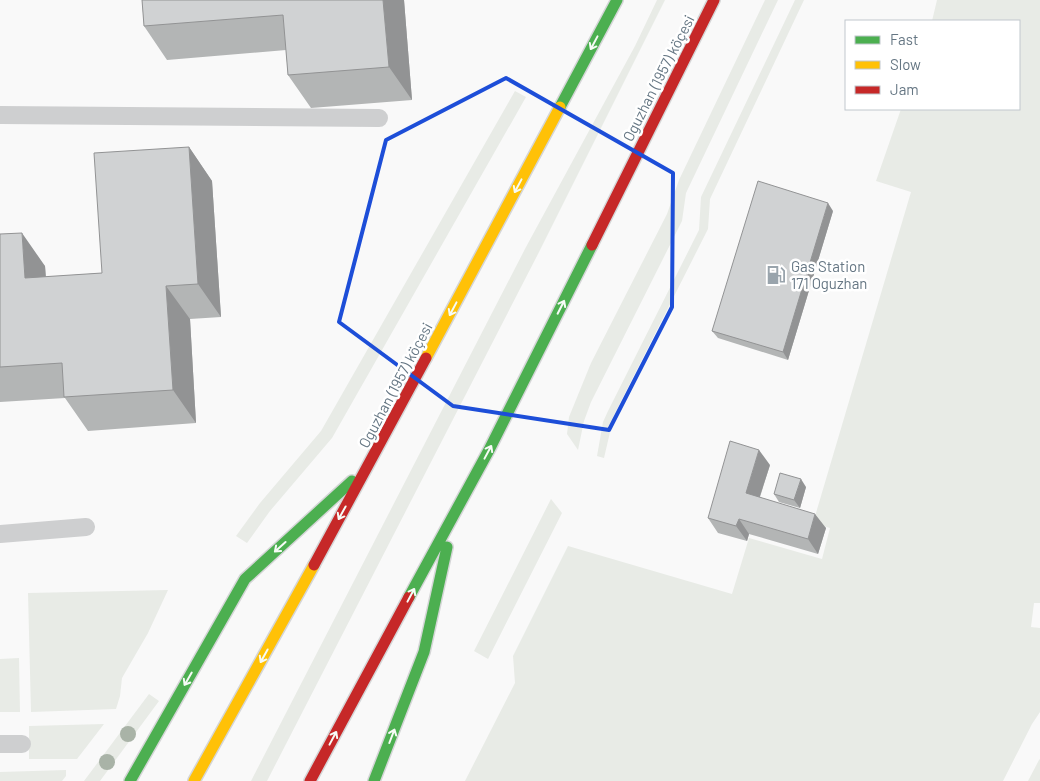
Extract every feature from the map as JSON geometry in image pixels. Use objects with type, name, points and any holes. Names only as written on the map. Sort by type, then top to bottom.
[{"type":"main road","name":"Oguzhan (1957) köçesi","points":[[194,781],[368,467],[617,0]]},
{"type":"main road","name":"Oguzhan (1957) köçesi","points":[[310,781],[489,450],[714,0]]},
{"type":"main road","points":[[130,781],[245,578],[368,467]]},
{"type":"main road","points":[[374,781],[424,652],[454,515]]},
{"type":"lane","points":[[0,114],[379,118]]},
{"type":"lane","points":[[0,534],[86,527]]},
{"type":"lane","points":[[0,744],[22,744]]},
{"type":"highlighted area","points":[[506,78],[673,173],[672,307],[609,430],[453,406],[339,322],[386,140]]},
{"type":"shaded area","points":[[657,0],[665,0],[538,254],[267,781],[251,781],[526,247],[635,46]]},
{"type":"shaded area","points":[[765,0],[778,0],[686,193],[682,221],[591,402],[584,421],[578,450],[567,434],[569,417],[591,363],[667,214],[679,180]]},
{"type":"shaded area","points":[[795,0],[804,0],[710,199],[708,229],[614,415],[604,458],[597,456],[603,422],[699,230],[701,197]]},
{"type":"shaded area","points":[[937,0],[1040,0],[1040,603],[1034,603],[1031,627],[1040,628],[1040,712],[1003,781],[465,781],[515,683],[513,656],[568,546],[732,594],[749,538],[822,559],[830,528],[813,523],[911,192],[876,181],[901,110],[1020,110],[1020,20],[932,20]]},
{"type":"shaded area","points":[[515,91],[526,97],[332,438],[270,511],[247,543],[236,536],[260,503],[321,431]]},
{"type":"shaded area","points":[[551,499],[562,513],[488,659],[474,651]]},
{"type":"shaded area","points":[[168,590],[148,633],[122,678],[116,709],[31,712],[28,593]]},
{"type":"shaded area","points":[[19,658],[20,712],[0,712],[0,659]]},
{"type":"shaded area","points":[[149,694],[159,701],[100,781],[84,781]]},
{"type":"shaded area","points":[[104,724],[77,759],[29,759],[29,726]]},
{"type":"shaded area","points":[[1039,760],[1040,781],[1028,781]]},
{"type":"shaded area","points":[[66,770],[66,776],[62,781],[0,781],[0,772]]},
{"type":"building","points":[[142,0],[383,0],[389,67],[288,75],[283,15],[144,26]]},
{"type":"building","points":[[189,147],[198,284],[166,286],[173,390],[64,397],[62,363],[0,367],[0,234],[22,233],[25,278],[102,273],[94,153]]},
{"type":"building","name":"Gas Station 171 Oguzhan","points":[[758,181],[828,203],[783,352],[712,331]]},
{"type":"building","points":[[730,441],[759,450],[746,493],[815,514],[808,539],[739,519],[736,526],[708,518]]},
{"type":"building","points":[[780,473],[801,479],[794,500],[774,494]]},
{"type":"traffic: fast","points":[[560,107],[617,0]]},
{"type":"traffic: fast","points":[[409,597],[489,450],[592,245]]},
{"type":"traffic: fast","points":[[130,781],[245,579],[352,481]]},
{"type":"traffic: fast","points":[[374,781],[424,652],[447,547]]},
{"type":"traffic: slow","points":[[426,358],[560,107]]},
{"type":"traffic: slow","points":[[194,781],[314,565]]},
{"type":"traffic: jam","points":[[592,245],[714,0]]},
{"type":"traffic: jam","points":[[314,565],[426,358]]},
{"type":"traffic: jam","points":[[310,781],[409,597]]},
{"type":"place","name":"Gas Station 171 Oguzhan","points":[[776,275]]}]
